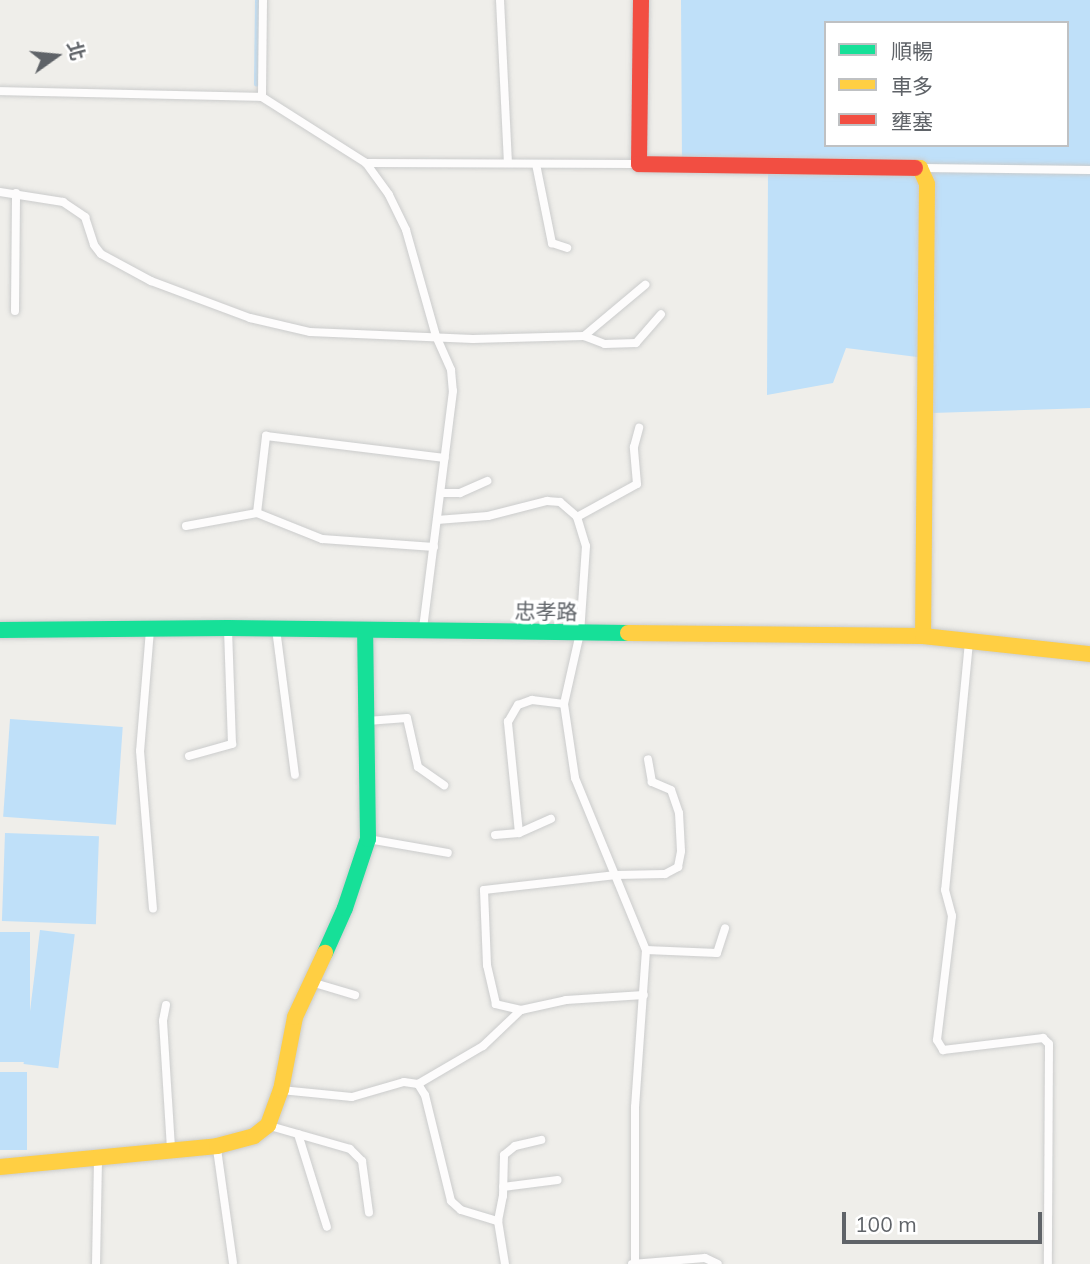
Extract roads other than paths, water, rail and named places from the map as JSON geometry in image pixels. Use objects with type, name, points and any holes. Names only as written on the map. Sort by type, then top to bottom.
[{"type":"street","points":[[640,0],[639,164],[920,168],[927,184],[923,636]]},
{"type":"street","name":"忠孝路","points":[[0,630],[228,628],[923,636],[1090,654]]},
{"type":"street","points":[[0,1167],[216,1146],[254,1136],[268,1125],[281,1090],[295,1017],[345,908],[369,839],[365,630]]},
{"type":"lane","points":[[262,97],[263,0]]},
{"type":"lane","points":[[500,0],[508,163]]},
{"type":"lane","points":[[0,91],[262,97],[366,163],[389,195],[406,230],[436,336],[451,370],[453,391],[422,631]]},
{"type":"lane","points":[[366,163],[639,164]]},
{"type":"lane","points":[[536,164],[552,243],[566,248]]},
{"type":"lane","points":[[920,168],[1090,170]]},
{"type":"lane","points":[[0,192],[63,202],[85,217],[94,245],[110,260],[151,281],[250,318],[310,332],[473,339],[584,336],[605,344],[636,343],[661,314]]},
{"type":"lane","points":[[15,311],[16,193]]},
{"type":"lane","points":[[584,336],[645,285]]},
{"type":"lane","points":[[577,517],[636,484],[634,447],[639,428]]},
{"type":"lane","points":[[257,513],[266,436],[445,458]]},
{"type":"lane","points":[[441,493],[460,493],[487,481]]},
{"type":"lane","points":[[437,520],[488,516],[547,501],[560,502],[577,517],[586,546],[580,633],[564,704],[575,778],[646,950],[635,1107],[633,1264],[705,1258],[718,1264]]},
{"type":"lane","points":[[186,526],[257,513],[322,539],[434,548]]},
{"type":"lane","points":[[189,756],[232,744],[228,628]]},
{"type":"lane","points":[[276,629],[295,775]]},
{"type":"lane","points":[[150,630],[140,751],[153,908]]},
{"type":"lane","points":[[969,640],[945,890],[952,916],[937,1040],[943,1050],[1043,1038],[1049,1044],[1048,1264]]},
{"type":"lane","points":[[519,833],[508,722],[518,705],[532,700],[564,704]]},
{"type":"lane","points":[[367,721],[407,718],[418,767],[444,785]]},
{"type":"lane","points":[[644,995],[566,1000],[521,1010],[496,1004],[487,965],[484,890],[616,875],[665,874],[678,867],[681,851],[680,813],[671,790],[652,782],[648,759]]},
{"type":"lane","points":[[495,835],[519,833],[551,818]]},
{"type":"lane","points":[[369,839],[448,853]]},
{"type":"lane","points":[[646,950],[717,953],[725,928]]},
{"type":"lane","points":[[311,982],[355,995]]},
{"type":"lane","points":[[166,1005],[163,1021],[171,1149]]},
{"type":"lane","points":[[281,1090],[352,1097],[404,1082],[418,1084],[483,1045],[521,1010]]},
{"type":"lane","points":[[418,1084],[425,1095],[454,1206],[498,1221]]},
{"type":"lane","points":[[268,1125],[350,1149],[362,1161],[369,1213]]},
{"type":"lane","points":[[298,1134],[327,1227]]},
{"type":"lane","points":[[505,1264],[498,1221],[504,1155],[515,1146],[541,1140]]},
{"type":"lane","points":[[216,1146],[233,1263]]},
{"type":"lane","points":[[96,1264],[98,1157]]},
{"type":"lane","points":[[503,1187],[558,1180]]},
{"type":"water","points":[[681,0],[1090,0],[1090,408],[932,413],[925,358],[846,348],[833,383],[767,395],[768,169],[682,166]]},
{"type":"water","points":[[10,719],[123,727],[116,825],[3,817]]},
{"type":"water","points":[[5,833],[99,836],[96,924],[2,921]]},
{"type":"water","points":[[40,930],[75,934],[58,1068],[24,1064]]},
{"type":"water","points":[[0,932],[30,932],[30,1062],[0,1062]]},
{"type":"water","points":[[0,1072],[27,1072],[27,1150],[0,1150]]},
{"type":"waterway","points":[[256,84],[257,0]]}]
